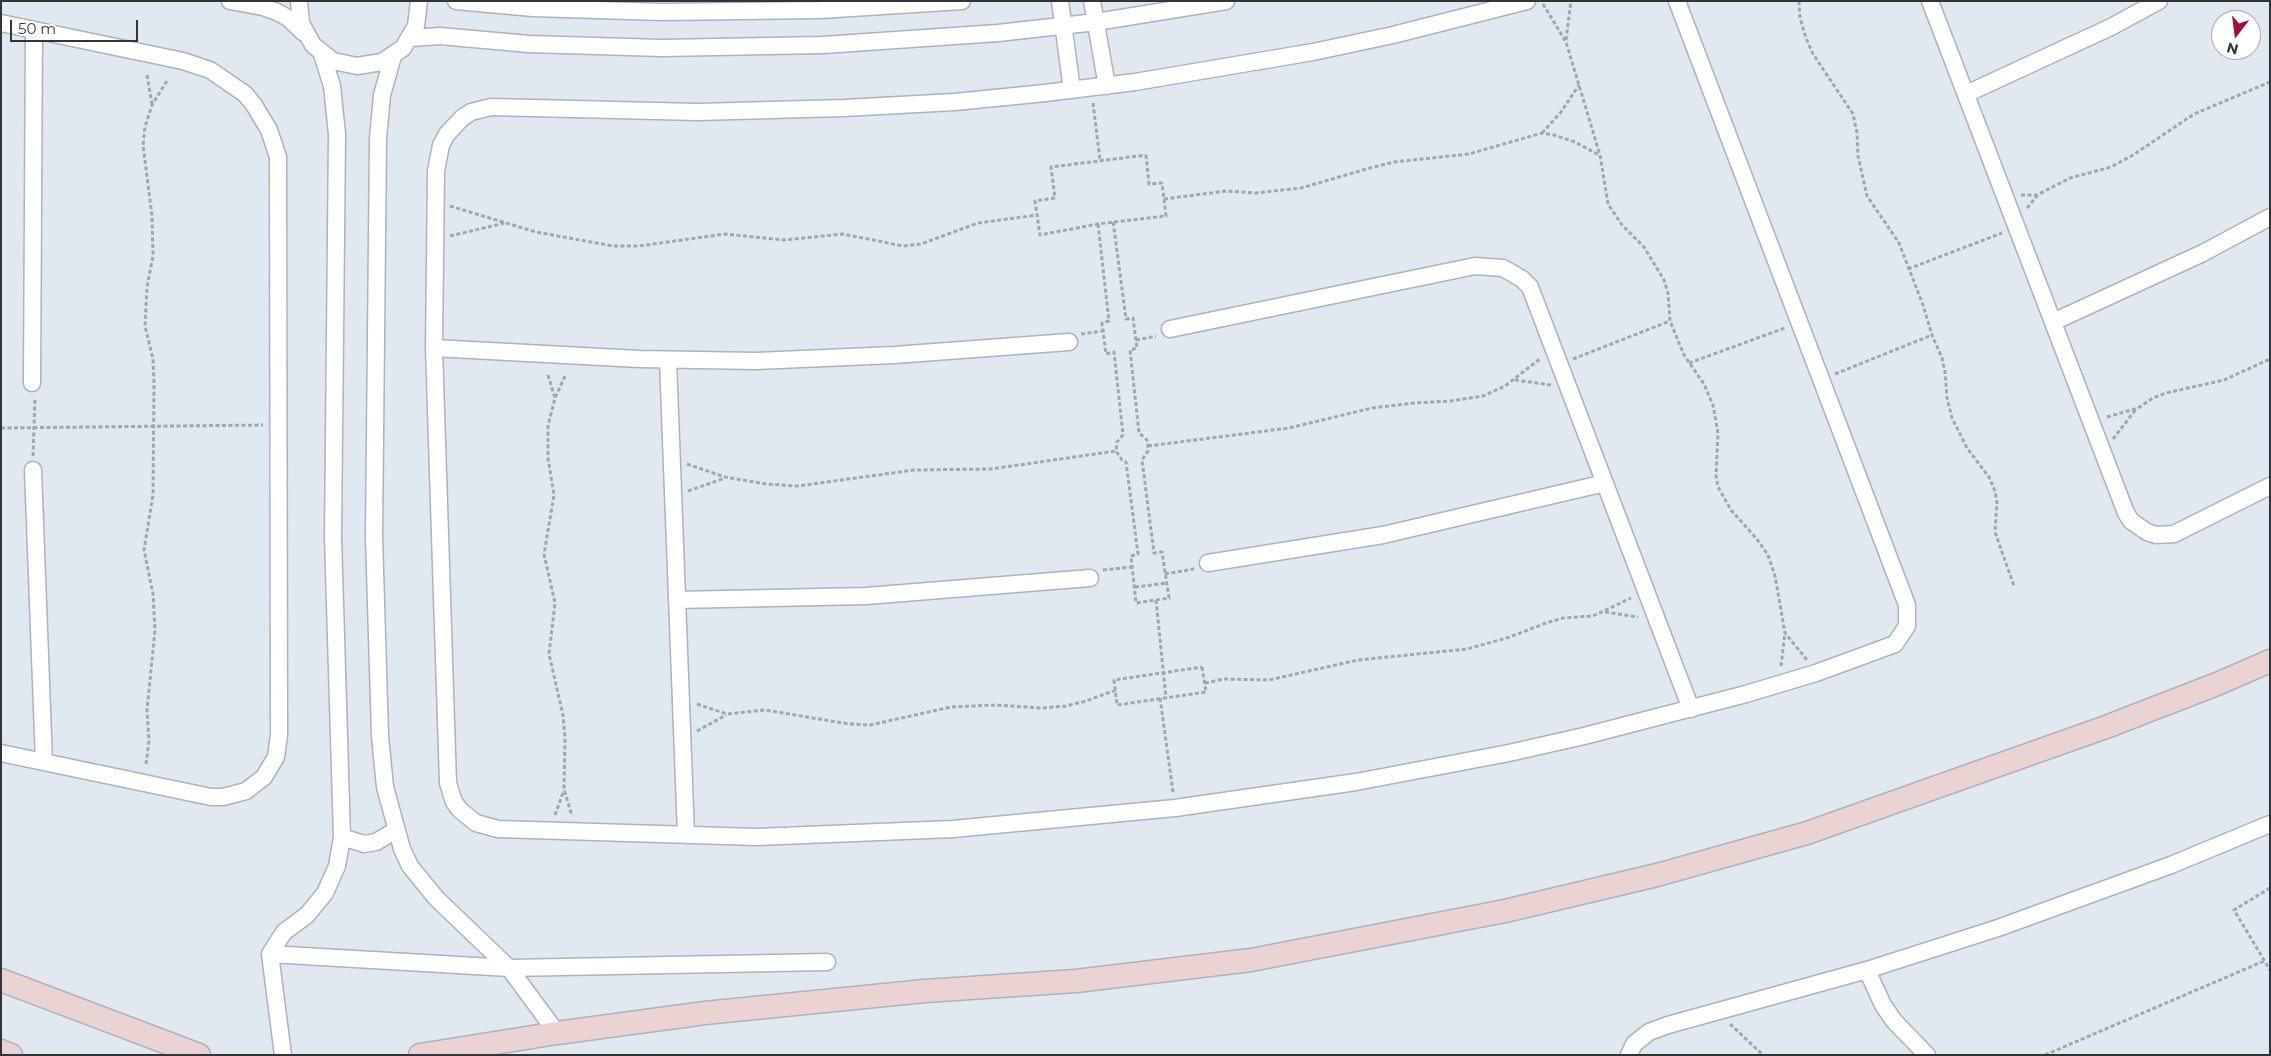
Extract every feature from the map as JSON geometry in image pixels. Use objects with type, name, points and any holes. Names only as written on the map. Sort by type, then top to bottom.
[{"type":"main road","points":[[420,1055],[556,1032],[789,1004],[1076,981],[1242,962],[1505,911],[1656,875],[1807,833],[2096,731],[2217,684],[2270,661]]},
{"type":"main road","points":[[1,980],[199,1055]]},
{"type":"main road","points":[[1,1051],[11,1055]]},
{"type":"street","points":[[230,1],[277,12],[297,26],[322,54],[339,63],[358,66],[370,66],[393,56],[411,38],[419,14],[419,1]]},
{"type":"street","points":[[299,1],[301,23],[306,35]]},
{"type":"street","points":[[456,1],[533,8],[662,12],[820,10],[962,1]]},
{"type":"street","points":[[1060,1],[1072,90]]},
{"type":"street","points":[[1092,1],[1096,22],[1099,87]]},
{"type":"street","points":[[411,38],[440,36],[590,47],[735,48],[910,41],[1096,22],[1226,1]]},
{"type":"street","points":[[1527,1],[1393,35],[1313,52],[1224,69],[1072,90],[955,102],[844,108],[698,112],[491,107],[471,112],[462,118],[446,134],[438,156],[435,240],[434,348],[448,773],[450,793],[454,802],[467,817],[487,827],[550,831],[757,837],[893,832],[1023,823],[1175,808],[1280,794],[1432,768],[1584,736],[1692,709],[1816,673],[1888,648],[1900,639],[1908,619],[1905,600],[1677,1]]},
{"type":"street","points":[[1930,1],[2091,422],[2131,521],[2147,532],[2156,535],[2174,534],[2270,486]]},
{"type":"street","points":[[1966,94],[2111,27],[2159,1]]},
{"type":"street","points":[[1,23],[183,62],[210,70],[245,94],[269,130],[278,157],[279,735],[276,757],[268,772],[256,784],[246,791],[235,795],[211,797],[1,753]]},
{"type":"street","points":[[32,381],[34,30]]},
{"type":"street","points":[[283,1055],[270,954],[284,932],[307,914],[325,893],[337,866],[342,837],[333,537],[337,134],[332,86],[322,54]]},
{"type":"street","points":[[393,56],[382,95],[379,117],[374,536],[380,736],[385,787],[396,830],[406,858],[422,883],[509,968],[556,1032]]},
{"type":"street","points":[[2053,322],[2203,253],[2270,217]]},
{"type":"street","points":[[1170,329],[1485,265],[1503,268],[1513,273],[1530,287],[1692,709]]},
{"type":"street","points":[[434,348],[668,360],[825,359],[1069,342]]},
{"type":"street","points":[[668,360],[686,835]]},
{"type":"street","points":[[33,463],[44,762]]},
{"type":"street","points":[[1208,563],[1383,534],[1605,483]]},
{"type":"street","points":[[677,600],[876,596],[1090,578]]},
{"type":"street","points":[[1629,1055],[1634,1044],[1649,1032],[1867,970],[1998,928],[2078,900],[2270,824]]},
{"type":"street","points":[[342,837],[364,844],[376,842],[396,830]]},
{"type":"street","points":[[270,954],[509,968],[827,962]]},
{"type":"street","points":[[1867,970],[1883,1005],[1894,1021],[1927,1055]]},
{"type":"path","points":[[1542,1],[1566,42],[1580,85],[1600,155],[1608,204],[1622,225],[1644,247],[1664,280],[1668,293],[1670,321],[1689,363],[1704,384],[1713,404],[1718,433],[1716,475],[1718,487],[1731,510],[1756,538],[1768,556],[1775,576],[1785,633],[1778,684]]},
{"type":"path","points":[[1566,42],[1571,1]]},
{"type":"path","points":[[1798,1],[1804,31],[1813,54],[1853,114],[1857,133],[1858,156],[1867,196],[1898,243],[1923,305],[1944,365],[1947,398],[1952,418],[1968,448],[1989,477],[1995,491],[1997,503],[1995,532],[2014,586]]},
{"type":"path","points":[[147,74],[152,105]]},
{"type":"path","points":[[146,764],[149,741],[147,710],[155,630],[153,594],[144,550],[153,495],[153,359],[145,326],[145,309],[153,256],[152,216],[143,145],[145,127],[152,105],[168,79]]},
{"type":"path","points":[[2004,194],[2037,195],[2070,178],[2111,167],[2133,155],[2194,114],[2270,82]]},
{"type":"path","points":[[1542,133],[1561,112],[1580,85]]},
{"type":"path","points":[[1099,87],[1100,160]]},
{"type":"path","points":[[1164,199],[1226,190],[1256,193],[1301,188],[1394,162],[1469,154],[1542,133],[1575,142],[1600,155]]},
{"type":"path","points":[[1146,155],[1149,184],[1162,183],[1164,199],[1166,216],[1098,224],[1040,235],[1035,201],[1056,198],[1051,167],[1146,155]]},
{"type":"path","points":[[436,202],[561,238],[613,246],[639,246],[725,234],[784,240],[843,234],[903,246],[921,244],[978,223],[1037,215]]},
{"type":"path","points":[[1098,224],[1109,321],[1102,322],[1103,331],[1106,354],[1114,352],[1123,435],[1117,442],[1116,451],[1122,460],[1126,462],[1138,554],[1131,556],[1136,603],[1169,598],[1162,552],[1154,553],[1142,460],[1148,451],[1148,446],[1147,440],[1139,433],[1130,350],[1137,348],[1132,318],[1126,319],[1113,222]]},
{"type":"path","points":[[435,240],[506,223]]},
{"type":"path","points":[[1908,268],[2017,228]]},
{"type":"path","points":[[1560,364],[1670,321]]},
{"type":"path","points":[[1689,363],[1799,323]]},
{"type":"path","points":[[1821,380],[1932,335]]},
{"type":"path","points":[[1148,446],[1289,428],[1381,407],[1467,399],[1498,390],[1515,380],[1553,348]]},
{"type":"path","points":[[2091,422],[2138,408],[2153,398],[2166,393],[2224,380],[2270,359]]},
{"type":"path","points":[[548,375],[555,398]]},
{"type":"path","points":[[550,831],[564,790],[565,738],[549,654],[555,603],[544,554],[554,494],[547,441],[551,412],[565,376]]},
{"type":"path","points":[[32,381],[39,379],[34,403],[33,463]]},
{"type":"path","points":[[1515,380],[1568,388]]},
{"type":"path","points":[[2103,452],[2138,408]]},
{"type":"path","points":[[1,428],[278,425]]},
{"type":"path","points":[[672,459],[725,477],[766,484],[798,486],[914,470],[990,469],[1116,451]]},
{"type":"path","points":[[673,496],[725,477]]},
{"type":"path","points":[[1134,587],[1167,583]]},
{"type":"path","points":[[1205,683],[1224,678],[1269,680],[1358,660],[1450,652],[1485,644],[1546,623],[1604,612],[1646,591]]},
{"type":"path","points":[[1156,600],[1166,698]]},
{"type":"path","points":[[1604,612],[1657,619]]},
{"type":"path","points":[[1785,633],[1816,673]]},
{"type":"path","points":[[1202,668],[1205,683],[1206,692],[1117,705],[1114,680],[1202,668]]},
{"type":"path","points":[[682,740],[726,714],[765,710],[849,724],[870,725],[951,707],[995,705],[1042,708],[1066,706],[1116,690]]},
{"type":"path","points":[[680,696],[726,714]]},
{"type":"path","points":[[1160,698],[1175,808]]},
{"type":"path","points":[[564,790],[577,832]]},
{"type":"path","points":[[2270,888],[2234,910],[2270,970]]},
{"type":"path","points":[[2045,1055],[2264,961]]},
{"type":"path","points":[[1717,1012],[1763,1055]]}]
